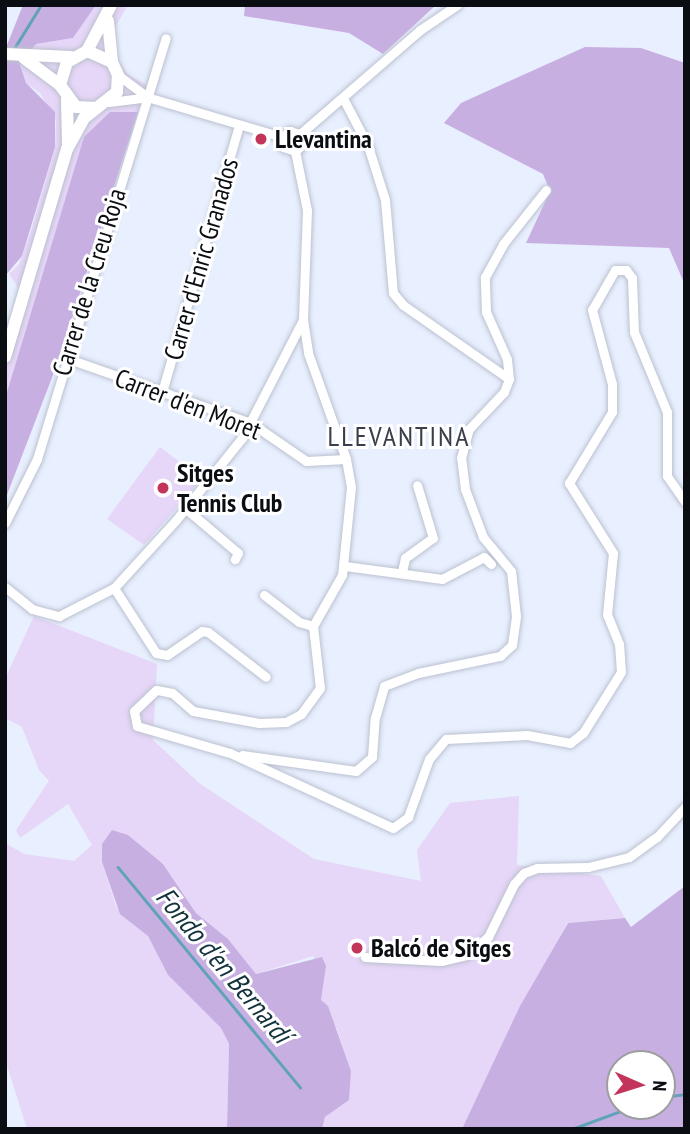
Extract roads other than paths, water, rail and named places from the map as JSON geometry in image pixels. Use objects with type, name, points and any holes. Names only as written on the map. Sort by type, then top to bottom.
[{"type":"main road","points":[[5,54],[71,57],[87,51],[110,8]]},
{"type":"main road","points":[[5,356],[67,149],[84,118],[109,102],[117,92],[118,75],[112,62],[110,8]]},
{"type":"main road","points":[[87,51],[112,62]]},
{"type":"main road","points":[[20,56],[60,85],[67,99],[67,149]]},
{"type":"main road","points":[[60,85],[71,57]]},
{"type":"main road","points":[[67,99],[83,109],[96,108]]},
{"type":"street","points":[[300,134],[331,104],[344,100],[421,30],[457,5]]},
{"type":"street","name":"Carrer de la Creu Roja","points":[[5,523],[37,459],[166,38]]},
{"type":"street","points":[[118,75],[147,97],[282,137]]},
{"type":"street","points":[[109,102],[147,97]]},
{"type":"street","points":[[344,100],[369,146],[385,200],[393,293],[403,305],[509,379]]},
{"type":"street","name":"Carrer d'Enric Granados","points":[[162,391],[239,126]]},
{"type":"street","points":[[282,137],[289,131],[300,134]]},
{"type":"street","points":[[295,152],[303,144],[300,134]]},
{"type":"street","points":[[282,137],[283,147],[295,152]]},
{"type":"street","points":[[295,152],[307,210],[303,320],[308,353],[346,460],[351,517],[345,566],[313,626],[321,676],[316,698],[302,714],[286,722],[234,721],[193,711],[172,693],[156,690],[134,711],[137,726],[230,753],[388,827],[398,828],[413,808],[429,759],[440,741],[454,736],[527,735],[570,743],[583,733],[617,683],[622,659],[607,615],[613,553],[569,482],[612,412],[612,384],[592,310],[595,300],[615,270],[629,273],[634,332],[667,412],[667,476],[685,502]]},
{"type":"street","points":[[230,753],[356,771],[372,757],[375,718],[384,686],[418,673],[500,656],[512,645],[516,616],[511,571],[482,537],[461,473],[469,429],[504,392],[509,379],[507,359],[486,312],[485,277],[503,244],[546,190]]},
{"type":"street","points":[[5,587],[33,609],[59,616],[114,587],[186,509],[251,423],[303,320]]},
{"type":"street","name":"Carrer d'en Moret","points":[[66,358],[251,423],[306,461],[346,460]]},
{"type":"street","points":[[402,572],[405,558],[433,538],[416,485]]},
{"type":"street","points":[[186,509],[238,553],[235,559]]},
{"type":"street","points":[[345,566],[442,579],[484,556],[491,564]]},
{"type":"street","points":[[114,587],[156,653],[167,655],[202,631],[208,632],[266,677]]},
{"type":"street","points":[[264,595],[299,622],[313,626]]},
{"type":"street","points":[[365,957],[441,961],[467,955],[488,937],[514,884],[524,873],[537,868],[588,867],[629,857],[657,837],[685,807]]},
{"type":"waterway","points":[[15,47],[41,5]]},
{"type":"waterway","name":"Fondo d'en Bernardí","points":[[118,867],[300,1087]]},
{"type":"waterway","points":[[676,1095],[685,1094]]},
{"type":"waterway","points":[[572,1129],[606,1116]]},
{"type":"place","name":"Llevantina","points":[[261,139]]},
{"type":"place","name":"Sitges Tennis Club","points":[[163,488]]},
{"type":"place","name":"Balcó de Sitges","points":[[357,948]]},
{"type":"district","name":"LLEVANTINA","points":[[399,436]]}]
